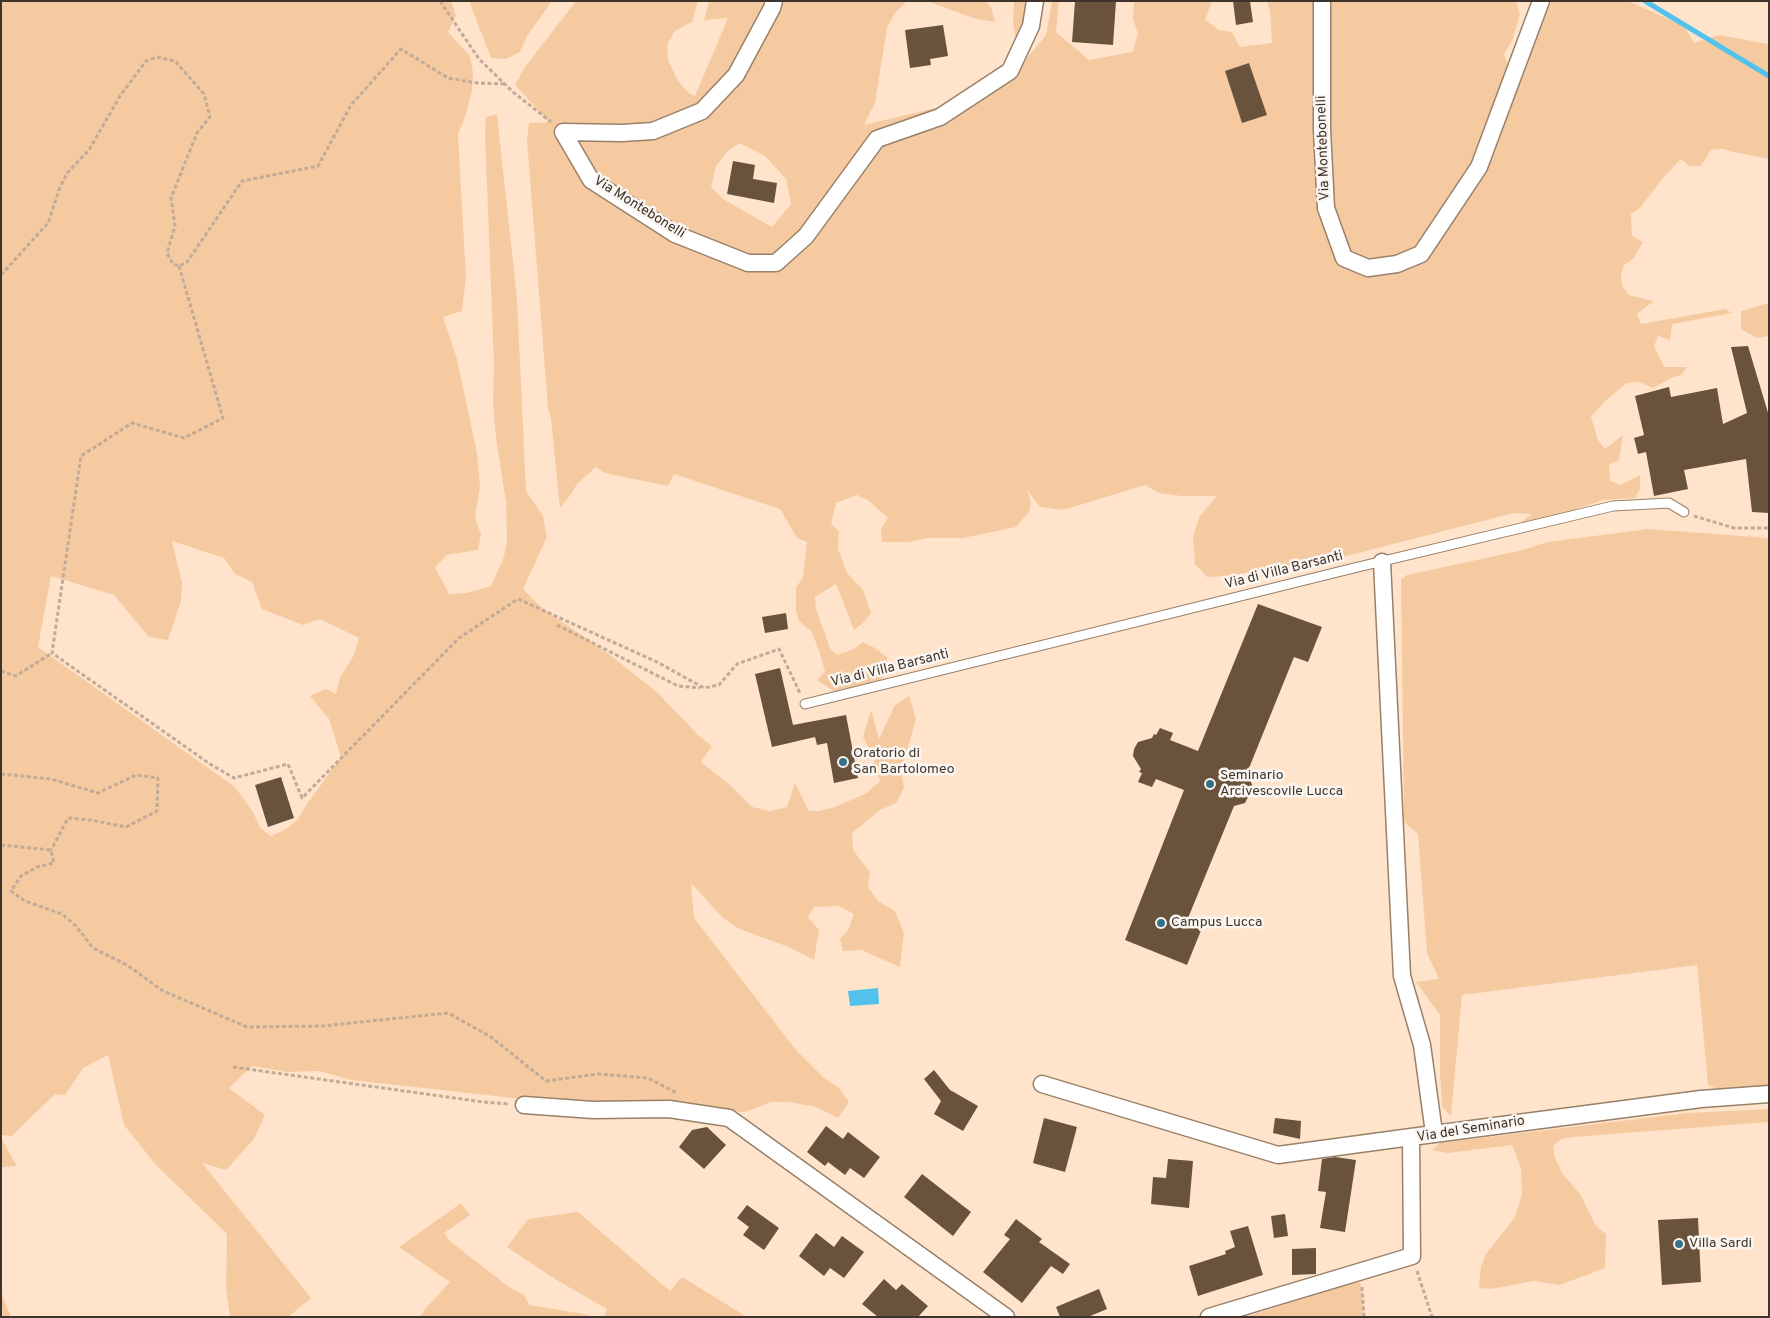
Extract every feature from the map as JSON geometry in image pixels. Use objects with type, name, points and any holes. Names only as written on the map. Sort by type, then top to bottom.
[{"type":"street","points":[[563,132],[622,133],[653,131],[702,111],[736,75],[774,1]]},
{"type":"street","name":"Via Montebonelli","points":[[563,132],[592,180],[675,234],[748,263],[776,263],[806,236],[877,139],[940,117],[1010,71],[1031,26],[1035,1]]},
{"type":"street","name":"Via Montebonelli","points":[[1322,1],[1322,130],[1326,208],[1344,258],[1368,268],[1397,264],[1421,254],[1479,167],[1541,1]]},
{"type":"street","points":[[1382,562],[1402,976],[1422,1045],[1434,1134]]},
{"type":"street","points":[[1042,1084],[1278,1156],[1411,1137]]},
{"type":"street","name":"Via del Seminario","points":[[1412,1256],[1411,1137],[1701,1099],[1769,1094]]},
{"type":"street","points":[[524,1105],[593,1110],[669,1109],[729,1118],[1006,1317]]},
{"type":"street","points":[[1209,1317],[1412,1256]]},
{"type":"lane","name":"Via di Villa Barsanti","points":[[805,704],[1613,506],[1669,503],[1684,512]]},
{"type":"path","points":[[440,1],[479,59],[563,132]]},
{"type":"path","points":[[1,274],[48,224],[60,187],[68,172],[89,150],[120,96],[146,61],[157,57],[175,61],[204,94],[210,117],[198,133],[171,198],[175,226],[166,253],[173,264],[179,266],[187,262],[242,181],[318,166],[351,106],[401,49],[448,78],[476,83],[506,84]]},
{"type":"path","points":[[1,671],[16,676],[52,653],[81,456],[132,423],[184,438],[222,418],[179,266]]},
{"type":"path","points":[[1684,512],[1734,528],[1769,528]]},
{"type":"path","points":[[52,653],[210,764],[234,778],[288,764],[302,798],[459,638],[518,599],[657,662],[704,688]]},
{"type":"path","points":[[557,625],[678,686],[704,688],[719,685],[737,664],[779,649],[805,704]]},
{"type":"path","points":[[1,774],[51,779],[98,793],[136,775],[158,778],[157,810],[126,826],[68,818],[51,850],[54,863],[36,867],[21,876],[11,891],[25,901],[62,914],[76,926],[93,948],[127,965],[163,991],[247,1028],[322,1026],[448,1012],[491,1037],[546,1081],[598,1074],[648,1078],[680,1094]]},
{"type":"path","points":[[1,845],[51,850]]},
{"type":"path","points":[[232,1067],[483,1102],[524,1105]]},
{"type":"path","points":[[1412,1256],[1432,1317]]},
{"type":"path","points":[[1364,1317],[1361,1290],[1366,1269]]},
{"type":"shaded area","points":[[1,1],[451,1],[456,16],[448,32],[470,56],[473,73],[472,90],[466,115],[458,134],[466,277],[462,311],[443,317],[457,359],[477,453],[480,487],[475,518],[481,534],[478,550],[447,555],[435,567],[449,594],[467,593],[491,586],[504,557],[507,539],[506,502],[496,438],[493,403],[494,365],[485,134],[486,117],[497,114],[517,299],[526,491],[543,516],[547,537],[523,589],[542,608],[609,654],[658,693],[698,735],[712,746],[701,762],[730,785],[752,807],[770,811],[787,807],[795,783],[809,811],[835,807],[867,793],[880,781],[871,752],[863,737],[871,710],[879,739],[895,705],[909,696],[916,719],[901,771],[904,788],[896,803],[880,810],[852,833],[853,850],[870,872],[868,887],[878,901],[895,911],[904,933],[900,967],[861,950],[843,951],[840,939],[848,930],[854,914],[839,906],[814,907],[808,917],[819,930],[814,960],[789,947],[737,928],[722,917],[691,883],[694,918],[796,1050],[824,1078],[839,1088],[849,1102],[838,1118],[816,1107],[789,1102],[771,1102],[745,1112],[541,1101],[351,1080],[319,1071],[286,1072],[252,1066],[229,1088],[265,1115],[254,1139],[226,1170],[202,1163],[311,1298],[288,1317],[230,1317],[226,1288],[227,1234],[156,1165],[124,1125],[108,1055],[83,1068],[65,1095],[55,1094],[12,1136],[1,1135]],"holes":[[[172,541],[224,558],[235,574],[252,582],[262,609],[303,625],[320,619],[359,638],[354,655],[340,677],[336,694],[326,689],[310,696],[329,719],[341,757],[298,819],[286,829],[271,836],[260,828],[253,812],[235,787],[38,647],[51,576],[114,595],[149,637],[168,640],[181,601],[182,583]]]},
{"type":"shaded area","points":[[469,1],[552,1],[527,36],[520,52],[506,59],[491,58]]},
{"type":"shaded area","points":[[576,1],[698,1],[692,22],[675,31],[667,45],[668,60],[678,81],[689,93],[695,96],[728,18],[704,20],[709,1],[907,1],[895,13],[887,28],[875,103],[864,125],[944,106],[1016,71],[1046,35],[1052,1],[1059,1],[1056,32],[1089,60],[1132,52],[1138,34],[1133,19],[1134,1],[1212,1],[1205,20],[1219,30],[1232,32],[1240,47],[1272,43],[1270,11],[1267,1],[1516,1],[1520,14],[1512,41],[1504,54],[1510,72],[1540,25],[1552,1],[1628,1],[1684,26],[1694,43],[1719,35],[1769,44],[1769,159],[1723,149],[1711,150],[1701,166],[1690,166],[1681,159],[1663,178],[1640,208],[1631,214],[1632,236],[1643,242],[1633,259],[1624,265],[1621,275],[1622,286],[1629,295],[1654,301],[1637,314],[1641,324],[1725,309],[1732,313],[1672,324],[1670,340],[1658,336],[1654,346],[1664,367],[1687,367],[1681,375],[1653,388],[1639,382],[1627,383],[1605,401],[1591,417],[1598,440],[1605,449],[1623,435],[1619,460],[1609,465],[1610,481],[1621,485],[1640,475],[1640,489],[1635,498],[1603,500],[1532,524],[1521,522],[1532,514],[1514,513],[1331,560],[1226,576],[1207,577],[1195,564],[1193,537],[1199,517],[1217,496],[1181,496],[1159,493],[1145,485],[1063,510],[1040,507],[1027,490],[1031,501],[1029,512],[1016,527],[963,538],[928,538],[909,542],[882,542],[881,529],[888,518],[869,501],[857,495],[836,503],[831,524],[839,531],[838,549],[847,573],[863,590],[871,613],[854,630],[836,584],[815,597],[816,609],[830,648],[837,655],[854,649],[863,642],[887,657],[888,669],[881,680],[857,689],[835,692],[817,680],[825,671],[820,654],[812,632],[799,621],[796,610],[796,587],[803,578],[807,542],[797,538],[780,509],[674,474],[668,486],[605,473],[596,467],[577,484],[560,508],[551,419],[548,408],[527,140],[529,123],[549,122],[515,85],[525,67]],"holes":[[[739,143],[765,156],[786,179],[791,204],[772,227],[723,199],[711,187],[716,166],[727,152]]]},
{"type":"shaded area","points":[[927,1],[986,1],[991,7],[995,22],[976,19]]},
{"type":"shaded area","points":[[1014,1],[1031,1],[1029,28],[1016,40],[1013,24]]},
{"type":"shaded area","points":[[1769,303],[1769,336],[1757,338],[1741,329],[1741,311]]},
{"type":"shaded area","points":[[1648,529],[1769,538],[1769,1090],[1724,1092],[1708,1085],[1697,965],[1462,995],[1451,1116],[1442,1107],[1440,1015],[1416,982],[1439,979],[1427,953],[1418,834],[1404,822],[1401,579],[1407,575],[1523,550],[1548,542]]},
{"type":"shaded area","points":[[1769,1109],[1769,1122],[1561,1139],[1553,1146],[1555,1158],[1562,1173],[1580,1194],[1596,1226],[1606,1234],[1605,1268],[1560,1285],[1534,1281],[1491,1289],[1479,1288],[1481,1266],[1486,1254],[1515,1217],[1522,1194],[1521,1168],[1512,1145],[1448,1153],[1432,1150],[1440,1143],[1687,1113]]},
{"type":"shaded area","points":[[1,1138],[17,1166],[1,1167]]},
{"type":"shaded area","points":[[461,1203],[470,1215],[444,1233],[451,1242],[509,1287],[524,1295],[529,1305],[592,1317],[420,1317],[450,1282],[399,1247]]},
{"type":"shaded area","points":[[578,1212],[670,1291],[682,1277],[744,1315],[742,1317],[604,1317],[607,1309],[558,1281],[507,1247],[528,1219]]},
{"type":"shaded area","points":[[1358,1281],[1361,1285],[1364,1317],[1245,1317]]},
{"type":"shaded area","points":[[1,1292],[11,1317],[1,1317]]},
{"type":"water","points":[[878,988],[879,1004],[850,1006],[848,991]]},
{"type":"building","points":[[1075,1],[1116,1],[1113,45],[1072,42]]},
{"type":"building","points":[[1233,1],[1250,1],[1253,22],[1236,25]]},
{"type":"building","points":[[943,25],[948,56],[930,59],[931,65],[910,68],[905,30]]},
{"type":"building","points":[[1249,63],[1267,115],[1242,123],[1225,71]]},
{"type":"building","points":[[733,161],[755,165],[753,179],[777,183],[774,203],[727,194]]},
{"type":"building","points":[[1748,346],[1769,416],[1769,513],[1752,512],[1746,459],[1684,470],[1688,489],[1654,496],[1646,452],[1638,454],[1634,438],[1644,435],[1635,396],[1669,387],[1671,397],[1717,388],[1723,424],[1747,413],[1731,347]]},
{"type":"building","name":"Seminario Arcivescovile Lucca","points":[[1258,604],[1322,627],[1308,662],[1294,657],[1247,773],[1253,787],[1245,803],[1234,806],[1186,923],[1202,928],[1187,965],[1125,940],[1184,790],[1156,779],[1152,787],[1138,782],[1142,773],[1139,772],[1141,769],[1133,756],[1134,749],[1138,742],[1152,738],[1154,734],[1156,735],[1160,728],[1173,733],[1170,740],[1198,751]]},
{"type":"building","points":[[786,613],[788,629],[765,633],[762,617]]},
{"type":"building","points":[[780,668],[793,725],[846,715],[858,778],[834,783],[827,743],[817,745],[815,737],[772,747],[755,674]]},
{"type":"building","points":[[281,777],[294,818],[268,827],[255,785]]},
{"type":"building","points":[[934,1070],[950,1090],[978,1106],[963,1131],[934,1114],[941,1101],[924,1079]]},
{"type":"building","points":[[1044,1118],[1077,1127],[1065,1172],[1033,1163]]},
{"type":"building","points":[[1275,1118],[1301,1121],[1300,1139],[1273,1133]]},
{"type":"building","points":[[826,1126],[843,1139],[848,1132],[880,1157],[864,1178],[850,1168],[845,1175],[828,1162],[825,1166],[807,1152]]},
{"type":"building","points":[[707,1127],[726,1145],[704,1169],[679,1147],[692,1130]]},
{"type":"building","points":[[1335,1157],[1356,1160],[1345,1232],[1320,1228],[1326,1192],[1318,1191],[1322,1159]]},
{"type":"building","points":[[1168,1159],[1193,1161],[1189,1208],[1151,1204],[1153,1177],[1166,1178]]},
{"type":"building","points":[[922,1174],[971,1212],[953,1236],[904,1197]]},
{"type":"building","points":[[747,1205],[779,1228],[764,1250],[743,1235],[749,1227],[737,1218]]},
{"type":"building","points":[[1285,1214],[1288,1236],[1274,1238],[1271,1216]]},
{"type":"building","name":"Villa Sardi","points":[[1698,1218],[1701,1282],[1662,1285],[1658,1220]]},
{"type":"building","points":[[1016,1219],[1042,1239],[1039,1242],[1070,1264],[1063,1274],[1051,1266],[1022,1303],[983,1272],[1010,1239],[1004,1235]]},
{"type":"building","points":[[1248,1226],[1263,1275],[1198,1296],[1189,1266],[1226,1254],[1225,1251],[1235,1247],[1230,1231]]},
{"type":"building","points":[[816,1233],[834,1247],[842,1236],[864,1252],[844,1278],[830,1268],[824,1276],[799,1256]]},
{"type":"building","points":[[1316,1248],[1316,1274],[1292,1275],[1292,1249]]},
{"type":"building","points":[[884,1279],[896,1290],[902,1284],[928,1306],[918,1317],[878,1317],[862,1304]]},
{"type":"building","points":[[1099,1289],[1107,1309],[1088,1317],[1060,1317],[1056,1307]]},
{"type":"waterway","points":[[1645,1],[1769,76]]},
{"type":"place","name":"Oratorio di San Bartolomeo","points":[[843,762]]},
{"type":"place","name":"Seminario Arcivescovile Lucca","points":[[1210,784]]},
{"type":"place","name":"Campus Lucca","points":[[1161,923]]},
{"type":"place","name":"Villa Sardi","points":[[1679,1244]]}]
